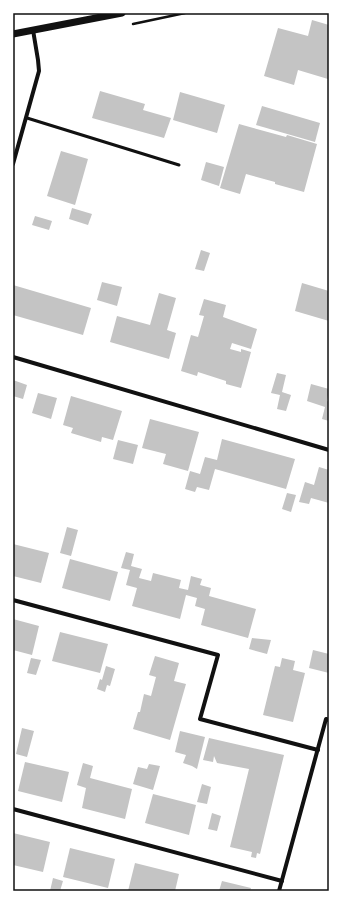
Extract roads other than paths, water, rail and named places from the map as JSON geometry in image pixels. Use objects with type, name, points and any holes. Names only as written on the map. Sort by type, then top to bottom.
[{"type":"street","points":[[13,34],[122,13]]},
{"type":"street","points":[[13,164],[39,71],[33,30]]},
{"type":"street","points":[[13,357],[329,450]]},
{"type":"street","points":[[13,600],[218,655],[200,719],[318,750]]},
{"type":"street","points":[[279,891],[326,719],[329,720]]},
{"type":"street","points":[[13,809],[282,881]]},
{"type":"lane","points":[[27,118],[179,165]]}]
